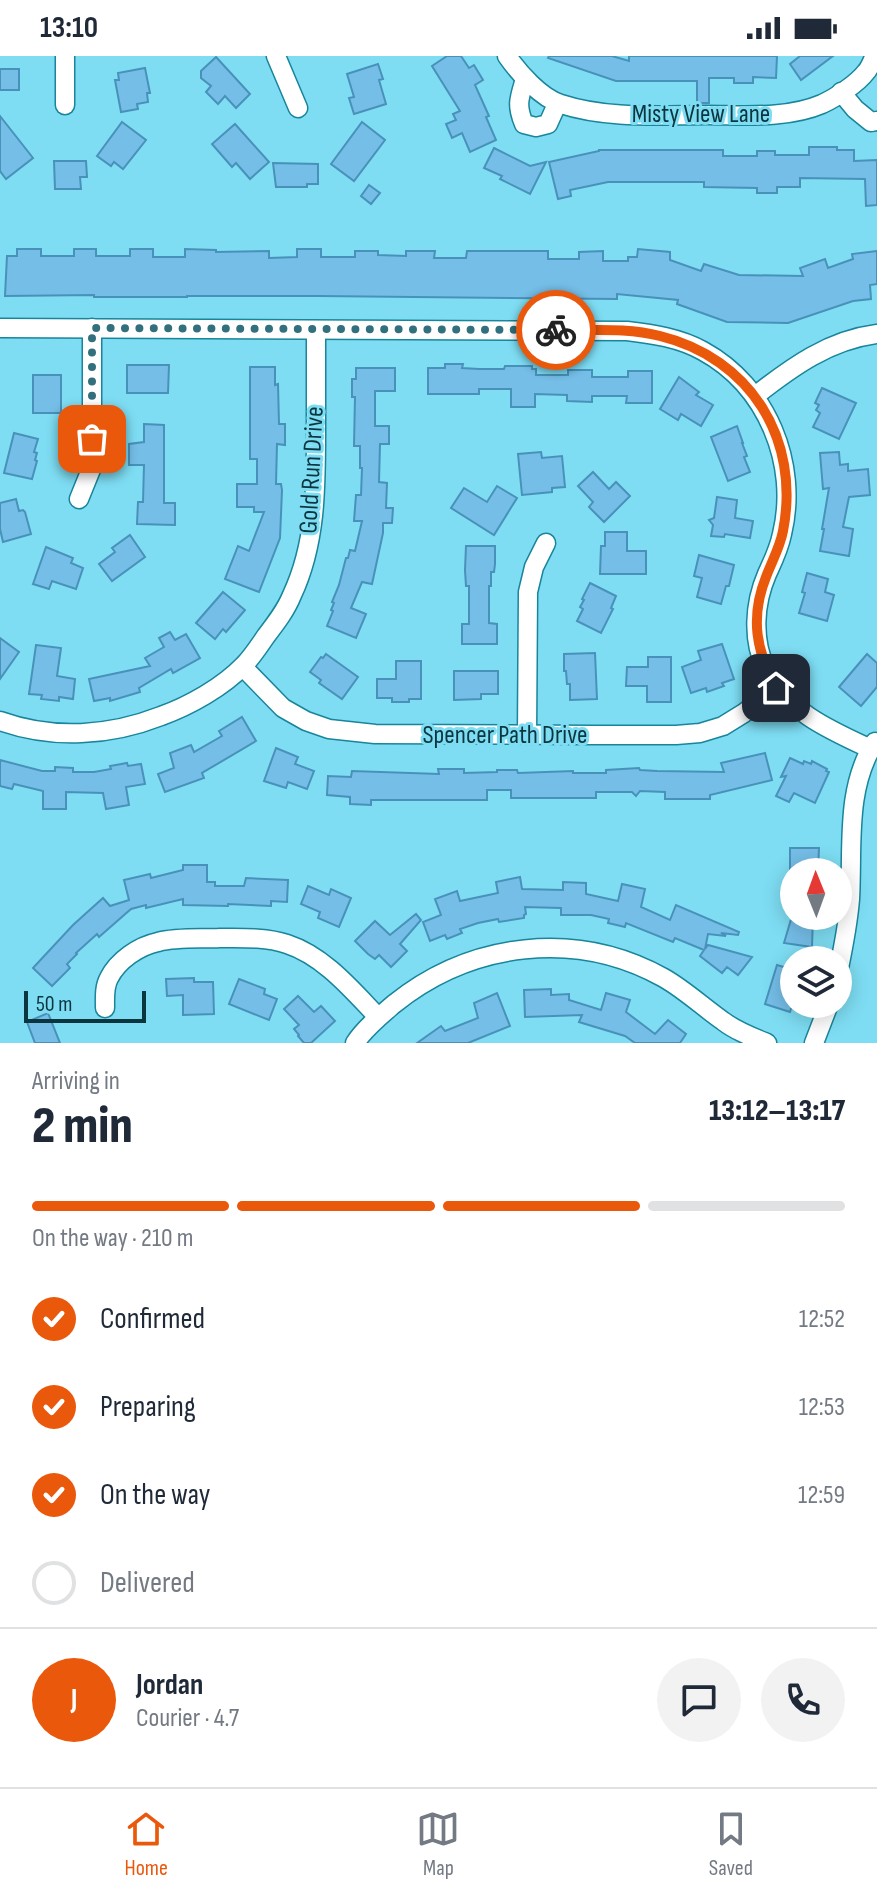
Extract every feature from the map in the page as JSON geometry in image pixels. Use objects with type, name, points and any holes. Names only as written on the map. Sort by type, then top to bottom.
[{"type":"street","points":[[65,56],[65,105]]},
{"type":"street","points":[[276,56],[298,108]]},
{"type":"street","name":"Misty View Lane","points":[[507,56],[525,79],[557,104],[631,115],[778,114],[802,111],[822,104],[873,69]]},
{"type":"street","points":[[525,79],[518,103],[524,124],[536,127],[548,124],[557,104]]},
{"type":"street","points":[[841,92],[871,122],[877,121]]},
{"type":"street","points":[[0,328],[627,331],[656,335],[702,350],[723,364],[755,396],[768,419],[779,445],[788,490],[782,534],[757,609],[756,627],[765,667],[776,688],[806,716],[874,744],[861,770],[854,800],[850,901],[844,946]]},
{"type":"street","points":[[79,499],[92,467],[92,328]]},
{"type":"street","name":"Gold Run Drive","points":[[0,721],[33,730],[64,733],[125,729],[183,708],[243,667],[281,616],[292,595],[304,564],[312,528],[316,330]]},
{"type":"street","points":[[755,396],[792,367],[822,350],[844,341],[877,334]]},
{"type":"street","points":[[527,735],[528,592],[534,567],[546,543]]},
{"type":"street","name":"Spencer Path Drive","points":[[243,667],[283,708],[306,721],[329,729],[375,734],[700,733],[723,726],[776,688]]},
{"type":"street","points":[[105,1008],[109,978],[122,962],[141,948],[159,941],[240,938],[287,944],[308,953],[334,973],[378,1017]]},
{"type":"street","points":[[355,1043],[378,1017],[425,981],[491,955],[520,949],[550,948],[608,956],[662,977],[725,1023],[767,1043]]},
{"type":"street","points":[[814,1043],[824,1018]]},
{"type":"building","points":[[447,56],[461,56],[469,68],[474,65],[483,80],[475,85],[496,140],[470,152],[462,133],[452,138],[446,124],[456,120],[453,114],[460,111],[432,66]]},
{"type":"building","points":[[549,56],[612,56],[629,61],[629,56],[777,56],[776,78],[753,77],[753,83],[734,83],[734,78],[709,78],[709,103],[697,103],[697,81],[616,81]]},
{"type":"building","points":[[800,56],[833,56],[801,80],[790,64]]},
{"type":"building","points":[[216,57],[250,94],[236,108],[225,96],[218,104],[206,92],[211,86],[201,78],[201,71]]},
{"type":"building","points":[[378,64],[386,104],[354,114],[349,98],[354,97],[347,74]]},
{"type":"building","points":[[145,68],[150,93],[147,93],[148,102],[137,104],[138,109],[121,112],[115,80],[119,80],[118,73]]},
{"type":"building","points":[[0,69],[19,69],[19,90],[0,90]]},
{"type":"building","points":[[0,116],[33,158],[6,179],[0,171]]},
{"type":"building","points":[[122,122],[146,140],[123,169],[114,162],[111,166],[97,156]]},
{"type":"building","points":[[362,122],[385,140],[354,181],[331,164]]},
{"type":"building","points":[[235,124],[269,162],[250,179],[236,163],[232,167],[212,144]]},
{"type":"building","points":[[809,147],[854,150],[854,161],[877,160],[877,205],[866,206],[865,179],[800,178],[800,187],[777,187],[777,193],[757,193],[757,188],[704,187],[704,182],[608,182],[570,190],[571,196],[558,199],[549,162],[599,150],[723,150],[723,156],[757,156],[757,151],[775,151],[775,155],[809,155]]},
{"type":"building","points":[[494,148],[530,166],[546,162],[530,194],[484,168]]},
{"type":"building","points":[[54,161],[86,161],[87,177],[80,177],[81,189],[55,189]]},
{"type":"building","points":[[273,163],[318,164],[318,184],[276,187]]},
{"type":"building","points":[[369,185],[380,193],[371,204],[361,196]]},
{"type":"building","points":[[17,249],[41,249],[41,256],[74,256],[74,249],[96,249],[96,256],[130,256],[130,249],[153,249],[153,257],[185,257],[185,249],[269,251],[269,258],[297,257],[297,249],[321,249],[321,257],[355,257],[355,251],[406,256],[406,251],[435,251],[434,258],[466,258],[467,251],[548,251],[548,259],[579,259],[579,252],[603,251],[603,261],[628,261],[628,257],[637,257],[638,249],[670,252],[670,260],[701,271],[704,264],[739,275],[803,276],[800,268],[825,259],[828,268],[853,259],[852,254],[877,251],[877,284],[870,285],[871,299],[853,301],[788,323],[727,322],[677,304],[678,300],[617,294],[617,299],[5,296],[7,256],[17,256]]},
{"type":"building","points":[[445,364],[463,364],[462,368],[479,369],[532,366],[536,369],[536,375],[568,375],[568,370],[592,370],[592,377],[628,377],[628,371],[652,371],[652,403],[626,403],[627,396],[592,396],[592,402],[567,401],[567,395],[535,394],[535,407],[511,407],[511,389],[479,389],[479,394],[428,394],[428,368],[445,368]]},
{"type":"building","points":[[127,365],[169,365],[168,393],[127,393]]},
{"type":"building","points":[[250,367],[275,367],[279,424],[285,424],[285,445],[277,444],[276,484],[281,484],[282,490],[280,538],[259,592],[225,579],[238,546],[249,551],[264,512],[254,512],[254,507],[237,507],[237,484],[257,484],[257,459],[250,459]]},
{"type":"building","points":[[356,368],[395,368],[395,391],[375,391],[375,426],[389,426],[389,444],[380,444],[379,482],[387,483],[386,508],[393,508],[392,523],[383,523],[372,584],[362,582],[351,608],[366,614],[356,638],[327,626],[346,558],[350,550],[355,551],[362,521],[354,521],[356,495],[361,495],[362,468],[360,446],[354,446],[355,397],[352,397],[352,379],[356,379]]},
{"type":"building","points":[[33,375],[61,375],[61,413],[33,413]]},
{"type":"building","points":[[679,377],[699,392],[696,395],[713,405],[701,426],[681,414],[678,420],[660,409]]},
{"type":"building","points":[[822,388],[856,403],[839,439],[813,427],[820,413],[816,410],[819,405],[815,403]]},
{"type":"building","points":[[144,424],[164,425],[164,503],[175,503],[175,525],[137,524],[138,502],[143,502],[144,465],[129,465],[129,444],[144,442]]},
{"type":"building","points":[[737,426],[750,472],[728,481],[711,437]]},
{"type":"building","points":[[14,433],[38,439],[32,479],[4,473]]},
{"type":"building","points":[[541,452],[542,458],[562,456],[565,487],[552,488],[552,492],[522,495],[518,454]]},
{"type":"building","points":[[839,452],[840,465],[848,464],[848,471],[868,469],[870,495],[849,497],[843,527],[853,529],[849,556],[820,551],[829,488],[823,489],[820,453]]},
{"type":"building","points":[[593,472],[609,489],[616,482],[630,496],[604,522],[589,507],[593,502],[578,486]]},
{"type":"building","points":[[497,486],[517,498],[494,535],[451,508],[464,488],[487,502]]},
{"type":"building","points":[[717,497],[737,500],[735,518],[753,521],[750,538],[725,534],[724,537],[711,536],[713,525],[709,520],[714,518]]},
{"type":"building","points":[[16,499],[19,511],[25,512],[31,534],[3,542],[0,503]]},
{"type":"building","points":[[605,532],[627,532],[627,551],[646,551],[646,574],[600,574]]},
{"type":"building","points":[[130,535],[145,557],[112,581],[99,564],[115,552],[112,548]]},
{"type":"building","points":[[466,546],[495,546],[494,572],[491,572],[489,586],[489,623],[497,624],[497,644],[462,644],[462,624],[469,624]]},
{"type":"building","points":[[46,547],[73,558],[71,563],[83,568],[76,589],[52,581],[49,589],[33,584]]},
{"type":"building","points":[[699,555],[734,565],[721,604],[697,597],[702,578],[694,576]]},
{"type":"building","points":[[807,573],[828,579],[825,592],[834,595],[827,621],[799,613]]},
{"type":"building","points":[[590,583],[616,596],[601,633],[577,621]]},
{"type":"building","points":[[223,592],[245,610],[226,632],[223,629],[215,639],[196,623]]},
{"type":"building","points":[[170,632],[175,640],[186,634],[200,658],[173,673],[171,669],[139,688],[140,692],[110,701],[110,698],[94,701],[89,679],[150,666],[145,658],[164,647],[159,638]]},
{"type":"building","points":[[0,638],[19,652],[0,679]]},
{"type":"building","points":[[722,644],[734,679],[707,692],[706,688],[691,693],[682,667],[701,660],[698,651]]},
{"type":"building","points":[[36,645],[61,648],[57,676],[75,679],[73,699],[41,699],[42,695],[29,694]]},
{"type":"building","points":[[595,653],[597,699],[570,700],[564,654]]},
{"type":"building","points":[[326,654],[358,677],[342,699],[319,683],[321,680],[310,672]]},
{"type":"building","points":[[867,654],[877,663],[877,687],[861,706],[839,687]]},
{"type":"building","points":[[648,657],[671,657],[671,702],[647,702],[647,686],[626,686],[627,667],[648,667]]},
{"type":"building","points":[[396,661],[421,661],[421,699],[392,702],[392,698],[377,698],[377,679],[396,679]]},
{"type":"building","points":[[454,671],[498,671],[498,694],[481,694],[481,699],[454,700]]},
{"type":"building","points":[[242,717],[256,741],[202,773],[204,778],[165,792],[158,774],[174,768],[170,753],[191,745],[194,752],[222,736],[219,731]]},
{"type":"building","points":[[276,748],[298,757],[295,764],[314,771],[307,789],[288,782],[286,788],[264,781]]},
{"type":"building","points":[[765,753],[772,780],[710,795],[710,799],[665,799],[665,792],[640,791],[636,796],[632,792],[596,792],[596,798],[511,798],[511,790],[487,790],[487,800],[371,800],[371,805],[350,804],[350,797],[327,795],[328,776],[351,777],[352,771],[439,774],[438,769],[464,769],[464,773],[517,770],[518,773],[606,773],[606,770],[639,768],[724,772],[721,763]]},
{"type":"building","points":[[790,758],[803,764],[804,761],[811,764],[812,761],[829,772],[815,803],[794,793],[789,802],[776,796],[786,776],[781,777]]},
{"type":"building","points":[[0,760],[42,771],[55,771],[55,767],[73,768],[73,772],[94,772],[127,763],[128,766],[141,764],[145,784],[126,787],[129,805],[106,809],[103,793],[66,792],[66,809],[43,809],[43,791],[14,784],[12,789],[0,786]]},
{"type":"building","points":[[790,848],[819,848],[819,858],[790,858]]},
{"type":"building","points":[[183,865],[207,865],[207,882],[215,882],[215,886],[244,886],[246,878],[288,880],[287,902],[271,901],[271,906],[183,905],[183,899],[146,908],[146,905],[131,909],[99,937],[97,934],[76,953],[67,964],[70,968],[52,986],[33,968],[103,898],[110,906],[129,900],[124,880],[150,874],[151,878],[183,870]]},
{"type":"building","points":[[520,877],[522,889],[563,890],[563,882],[586,883],[586,894],[618,901],[622,884],[645,889],[641,907],[670,920],[676,905],[739,932],[738,935],[721,933],[726,936],[708,934],[705,949],[708,945],[752,957],[738,975],[727,967],[722,973],[700,956],[704,950],[675,938],[673,942],[626,923],[625,927],[591,915],[561,915],[561,908],[525,907],[524,918],[478,923],[460,929],[462,933],[447,939],[445,935],[430,941],[423,922],[441,915],[435,899],[457,891],[460,901],[498,893],[496,882]]},
{"type":"building","points":[[308,886],[329,895],[331,889],[351,898],[339,927],[318,918],[320,912],[301,904]]},
{"type":"building","points":[[416,914],[421,920],[400,944],[407,951],[391,967],[379,955],[375,959],[368,954],[355,941],[375,921],[390,935]]},
{"type":"building","points":[[788,930],[813,930],[812,946],[784,943]]},
{"type":"building","points":[[777,965],[780,966],[780,1009],[765,1004]]},
{"type":"building","points":[[194,978],[194,982],[213,982],[214,1014],[183,1015],[183,995],[167,996],[166,979]]},
{"type":"building","points":[[239,979],[265,989],[264,994],[277,999],[269,1020],[229,1004]]},
{"type":"building","points":[[551,989],[551,995],[569,994],[569,1000],[601,1010],[606,993],[630,1000],[626,1012],[655,1034],[668,1020],[686,1034],[680,1043],[635,1043],[625,1036],[579,1022],[582,1015],[525,1017],[524,990]]},
{"type":"building","points":[[497,993],[510,1026],[468,1043],[417,1043],[441,1026],[445,1031],[478,1018],[474,1003]]},
{"type":"building","points":[[298,996],[314,1012],[321,1006],[335,1021],[311,1043],[304,1043],[298,1036],[294,1029],[299,1025],[284,1009]]},
{"type":"building","points":[[48,1013],[60,1043],[35,1043],[27,1022]]},
{"type":"way so far","points":[[92,439],[92,328],[556,330]]},
{"type":"route","points":[[556,330],[627,331],[680,341],[702,350],[723,364],[755,396],[779,445],[788,490],[782,534],[757,609],[759,648],[776,688]]}]
